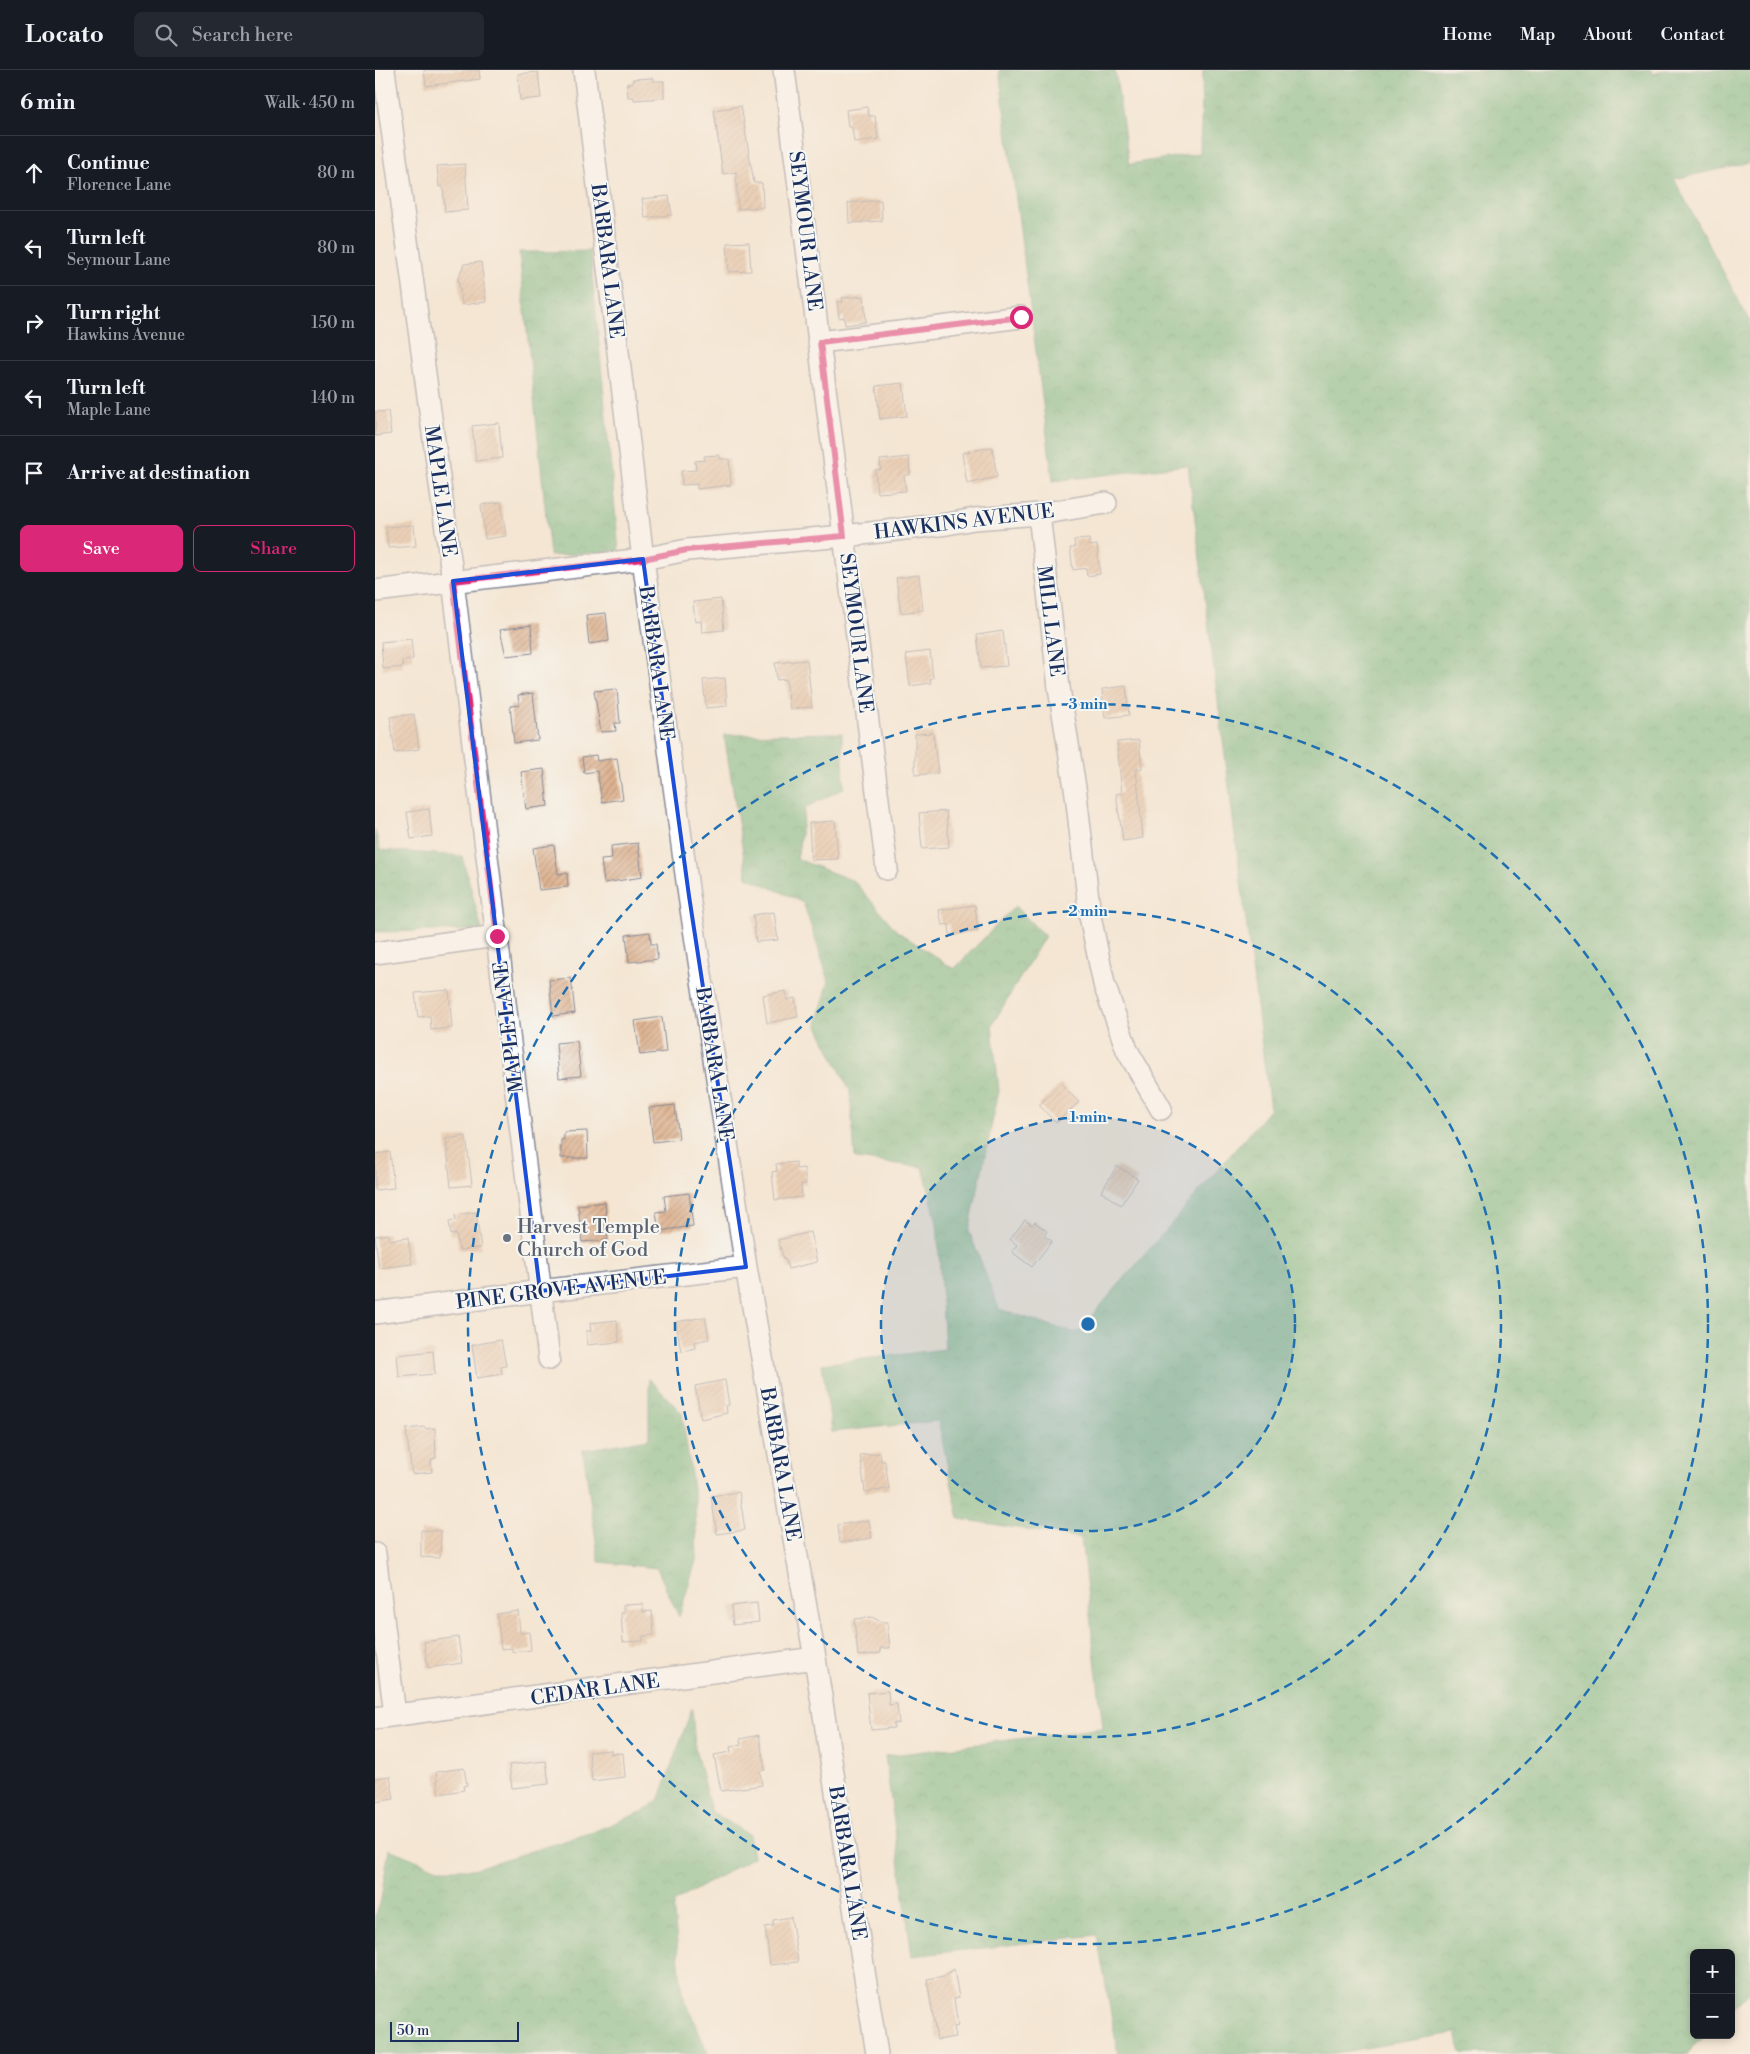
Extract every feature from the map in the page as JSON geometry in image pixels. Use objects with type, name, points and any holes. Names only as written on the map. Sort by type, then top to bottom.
[{"type":"street","name":"MAPLE LANE","points":[[384,70],[453,581],[549,1359]]},
{"type":"street","name":"BARBARA LANE","points":[[583,70],[643,559],[689,896],[746,1267],[815,1658],[877,2054]]},
{"type":"street","name":"SEYMOUR LANE","points":[[785,70],[887,869]]},
{"type":"street","points":[[820,342],[1021,317]]},
{"type":"street","name":"HAWKINS AVENUE","points":[[375,591],[643,559],[687,550],[844,536],[947,524],[974,518],[1039,514],[1106,503]]},
{"type":"street","name":"MILL LANE","points":[[1039,514],[1058,678],[1083,847],[1090,916],[1104,984],[1127,1050],[1161,1109]]},
{"type":"street","points":[[375,953],[497,936]]},
{"type":"street","name":"PINE GROVE AVENUE","points":[[375,1313],[540,1291],[746,1267]]},
{"type":"street","points":[[375,1554],[385,1717]]},
{"type":"street","name":"CEDAR LANE","points":[[385,1717],[815,1658]]},
{"type":"highlighted area","points":[[643,559],[689,896],[746,1267],[540,1291],[453,581]]},
{"type":"green space","points":[[999,70],[1115,70],[1129,164],[1200,153],[1203,70],[1651,70],[1652,74],[1667,70],[1750,70],[1750,163],[1674,179],[1750,322],[1750,1992],[1735,2006],[1735,1949],[1690,1949],[1690,2039],[1702,2039],[1687,2054],[1461,2054],[1456,2033],[1329,2054],[1118,2054],[1097,1935],[912,1956],[885,1756],[1103,1728],[1081,1538],[959,1519],[938,1421],[832,1432],[822,1364],[945,1349],[937,1223],[923,1167],[855,1159],[850,1091],[817,1024],[829,981],[803,902],[747,877],[724,735],[842,733],[844,788],[805,808],[797,859],[854,881],[897,931],[954,969],[1015,906],[1045,936],[992,1025],[999,1091],[969,1231],[999,1309],[1072,1332],[1078,1332],[1270,1109],[1188,465],[1053,481]]},
{"type":"green space","points":[[590,251],[619,551],[550,556],[519,252]]},
{"type":"green space","points":[[375,830],[380,850],[462,856],[482,930],[375,932]]},
{"type":"green space","points":[[649,1379],[682,1413],[695,1502],[697,1557],[679,1617],[657,1568],[599,1562],[583,1450],[649,1439]]},
{"type":"green space","points":[[692,1708],[695,1748],[711,1811],[749,1835],[753,1857],[673,1903],[682,1992],[708,2054],[375,2054],[375,1916],[380,1904],[389,1849],[438,1869],[473,1869],[590,1833],[644,1811],[660,1798]]},
{"type":"building","points":[[424,70],[479,70],[480,79],[426,86]]},
{"type":"building","points":[[538,72],[541,98],[520,100],[518,74]]},
{"type":"building","points":[[653,78],[653,81],[664,81],[664,98],[634,100],[634,97],[628,97],[627,84],[633,83],[633,79]]},
{"type":"building","points":[[741,106],[754,183],[762,183],[763,207],[738,209],[736,172],[723,174],[714,110]]},
{"type":"building","points":[[867,107],[869,116],[875,116],[878,139],[854,142],[852,127],[848,127],[846,110]]},
{"type":"building","points":[[465,164],[468,210],[445,212],[443,186],[439,187],[437,166]]},
{"type":"building","points":[[669,196],[672,215],[645,218],[642,199]]},
{"type":"building","points":[[881,200],[882,221],[849,223],[848,203]]},
{"type":"building","points":[[749,242],[751,271],[729,272],[727,243]]},
{"type":"building","points":[[481,262],[486,302],[462,305],[458,278],[464,264]]},
{"type":"building","points":[[864,296],[866,322],[845,325],[844,317],[839,318],[837,302],[843,302],[842,298]]},
{"type":"building","points":[[903,383],[907,416],[880,419],[876,386]]},
{"type":"building","points":[[388,411],[391,434],[375,436],[375,412]]},
{"type":"building","points":[[499,423],[502,458],[476,461],[472,426]]},
{"type":"building","points":[[992,447],[997,477],[967,484],[962,453]]},
{"type":"building","points":[[719,455],[720,459],[729,459],[731,485],[697,489],[697,484],[682,485],[681,471],[696,470],[695,461],[705,460],[704,456]]},
{"type":"building","points":[[909,457],[910,475],[904,475],[906,491],[877,493],[875,470],[881,469],[880,460]]},
{"type":"building","points":[[501,502],[506,536],[485,539],[481,505]]},
{"type":"building","points":[[414,525],[416,546],[388,548],[386,527]]},
{"type":"building","points":[[1089,539],[1090,546],[1097,545],[1100,574],[1087,576],[1086,568],[1073,570],[1070,548],[1075,548],[1074,540]]},
{"type":"building","points":[[919,575],[923,610],[901,613],[896,578]]},
{"type":"building","points":[[721,599],[724,630],[702,632],[701,621],[695,622],[693,602]]},
{"type":"building","points":[[606,613],[609,641],[589,644],[586,615]]},
{"type":"building","points":[[531,625],[533,653],[506,656],[500,630]]},
{"type":"building","points":[[1003,631],[1007,666],[981,668],[977,635]]},
{"type":"building","points":[[411,639],[413,659],[402,661],[403,667],[383,669],[381,642]]},
{"type":"building","points":[[930,651],[933,678],[930,679],[931,683],[910,686],[906,654]]},
{"type":"building","points":[[807,660],[812,707],[790,709],[786,679],[777,680],[775,663]]},
{"type":"building","points":[[725,678],[727,706],[706,708],[703,680]]},
{"type":"building","points":[[1126,686],[1129,715],[1105,718],[1102,689]]},
{"type":"building","points":[[617,689],[620,723],[615,723],[616,731],[601,732],[594,691]]},
{"type":"building","points":[[533,693],[538,740],[514,743],[510,706],[519,705],[518,695]]},
{"type":"building","points":[[414,714],[419,749],[395,753],[390,717]]},
{"type":"building","points":[[933,733],[938,773],[915,775],[915,734]]},
{"type":"building","points":[[1139,740],[1142,769],[1136,769],[1143,838],[1123,841],[1116,794],[1122,793],[1117,742]]},
{"type":"building","points":[[596,755],[597,761],[617,758],[623,799],[602,802],[597,771],[584,773],[582,757]]},
{"type":"building","points":[[544,769],[548,806],[526,809],[521,772]]},
{"type":"building","points":[[429,809],[432,836],[411,839],[407,812]]},
{"type":"building","points":[[946,811],[949,847],[922,849],[919,813]]},
{"type":"building","points":[[835,821],[838,859],[811,860],[809,823]]},
{"type":"building","points":[[638,843],[642,877],[604,883],[601,860],[612,859],[611,846]]},
{"type":"building","points":[[554,845],[558,874],[567,873],[568,887],[539,890],[533,848]]},
{"type":"building","points":[[975,905],[978,931],[950,935],[949,924],[942,925],[939,910]]},
{"type":"building","points":[[774,912],[778,940],[756,942],[753,915]]},
{"type":"building","points":[[650,932],[651,944],[656,944],[658,959],[629,962],[626,935]]},
{"type":"building","points":[[571,978],[575,1013],[553,1016],[549,980]]},
{"type":"building","points":[[449,990],[452,1028],[431,1030],[430,1016],[418,1017],[415,993]]},
{"type":"building","points":[[786,991],[787,1000],[795,998],[798,1017],[767,1023],[763,995]]},
{"type":"building","points":[[662,1017],[666,1052],[640,1055],[635,1021]]},
{"type":"building","points":[[577,1041],[581,1076],[559,1078],[556,1043]]},
{"type":"building","points":[[1061,1084],[1079,1102],[1056,1123],[1039,1105]]},
{"type":"building","points":[[675,1105],[679,1139],[653,1142],[649,1108]]},
{"type":"building","points":[[587,1131],[588,1158],[561,1158],[561,1140],[564,1140],[564,1132]]},
{"type":"building","points":[[466,1136],[472,1185],[451,1187],[446,1139]]},
{"type":"building","points":[[390,1152],[394,1188],[375,1190],[375,1154]]},
{"type":"building","points":[[796,1162],[796,1169],[804,1168],[806,1184],[801,1184],[802,1197],[775,1200],[772,1172],[777,1171],[776,1164]]},
{"type":"building","points":[[1117,1166],[1138,1179],[1121,1205],[1101,1192]]},
{"type":"building","points":[[689,1193],[693,1226],[659,1231],[656,1212],[666,1211],[664,1196]]},
{"type":"building","points":[[605,1202],[608,1240],[582,1242],[578,1205]]},
{"type":"building","points":[[476,1212],[481,1248],[459,1250],[456,1234],[451,1235],[449,1221],[456,1220],[455,1215]]},
{"type":"building","points":[[1025,1220],[1032,1225],[1035,1222],[1047,1231],[1044,1236],[1052,1241],[1032,1267],[1012,1252],[1017,1245],[1010,1239]]},
{"type":"building","points":[[810,1232],[817,1262],[788,1269],[778,1240]]},
{"type":"building","points":[[389,1234],[389,1240],[408,1238],[412,1264],[379,1268],[375,1236]]},
{"type":"building","points":[[705,1317],[709,1339],[694,1342],[695,1348],[681,1351],[676,1322]]},
{"type":"building","points":[[617,1320],[619,1342],[587,1345],[586,1331],[591,1331],[590,1323]]},
{"type":"building","points":[[501,1340],[506,1366],[501,1367],[502,1374],[477,1378],[472,1345]]},
{"type":"building","points":[[433,1351],[435,1374],[399,1377],[397,1355]]},
{"type":"building","points":[[725,1380],[729,1405],[726,1406],[727,1413],[701,1419],[695,1386]]},
{"type":"building","points":[[425,1427],[425,1429],[435,1428],[436,1458],[432,1459],[431,1462],[432,1472],[412,1474],[406,1429]]},
{"type":"building","points":[[880,1453],[881,1461],[885,1461],[889,1489],[865,1492],[860,1455]]},
{"type":"building","points":[[739,1492],[745,1530],[717,1534],[711,1496]]},
{"type":"building","points":[[869,1520],[872,1538],[840,1543],[838,1525]]},
{"type":"building","points":[[421,1530],[441,1531],[440,1558],[421,1557]]},
{"type":"building","points":[[757,1603],[759,1622],[733,1625],[731,1606]]},
{"type":"building","points":[[643,1604],[643,1612],[652,1611],[654,1635],[643,1636],[643,1641],[623,1642],[621,1613],[624,1613],[623,1605]]},
{"type":"building","points":[[518,1611],[520,1633],[529,1632],[531,1650],[512,1652],[512,1648],[501,1649],[497,1614]]},
{"type":"building","points":[[872,1617],[881,1622],[887,1622],[890,1648],[880,1648],[881,1653],[858,1656],[854,1619]]},
{"type":"building","points":[[458,1637],[462,1663],[428,1668],[424,1642]]},
{"type":"building","points":[[888,1691],[889,1705],[897,1704],[899,1723],[893,1724],[894,1728],[871,1730],[867,1693]]},
{"type":"building","points":[[759,1735],[765,1770],[760,1771],[762,1785],[721,1791],[714,1755],[731,1752],[730,1747],[741,1745],[740,1739]]},
{"type":"building","points":[[611,1750],[611,1754],[623,1753],[625,1777],[592,1781],[589,1752]]},
{"type":"building","points":[[546,1761],[549,1784],[512,1788],[509,1765]]},
{"type":"building","points":[[464,1768],[467,1785],[463,1786],[464,1790],[439,1794],[436,1772]]},
{"type":"building","points":[[390,1776],[394,1799],[375,1802],[375,1778]]},
{"type":"building","points":[[791,1917],[798,1962],[770,1965],[765,1927],[773,1926],[773,1920]]},
{"type":"building","points":[[954,1969],[959,1998],[954,1999],[958,2026],[954,2027],[956,2037],[937,2040],[927,1979],[944,1976]]},
{"type":"place","name":"Harvest Temple Church of God","points":[[507,1238]]},
{"type":"route","points":[[497,936],[453,581],[643,559],[687,550],[738,544],[762,544],[785,540],[844,536],[820,342],[1021,317]]}]
